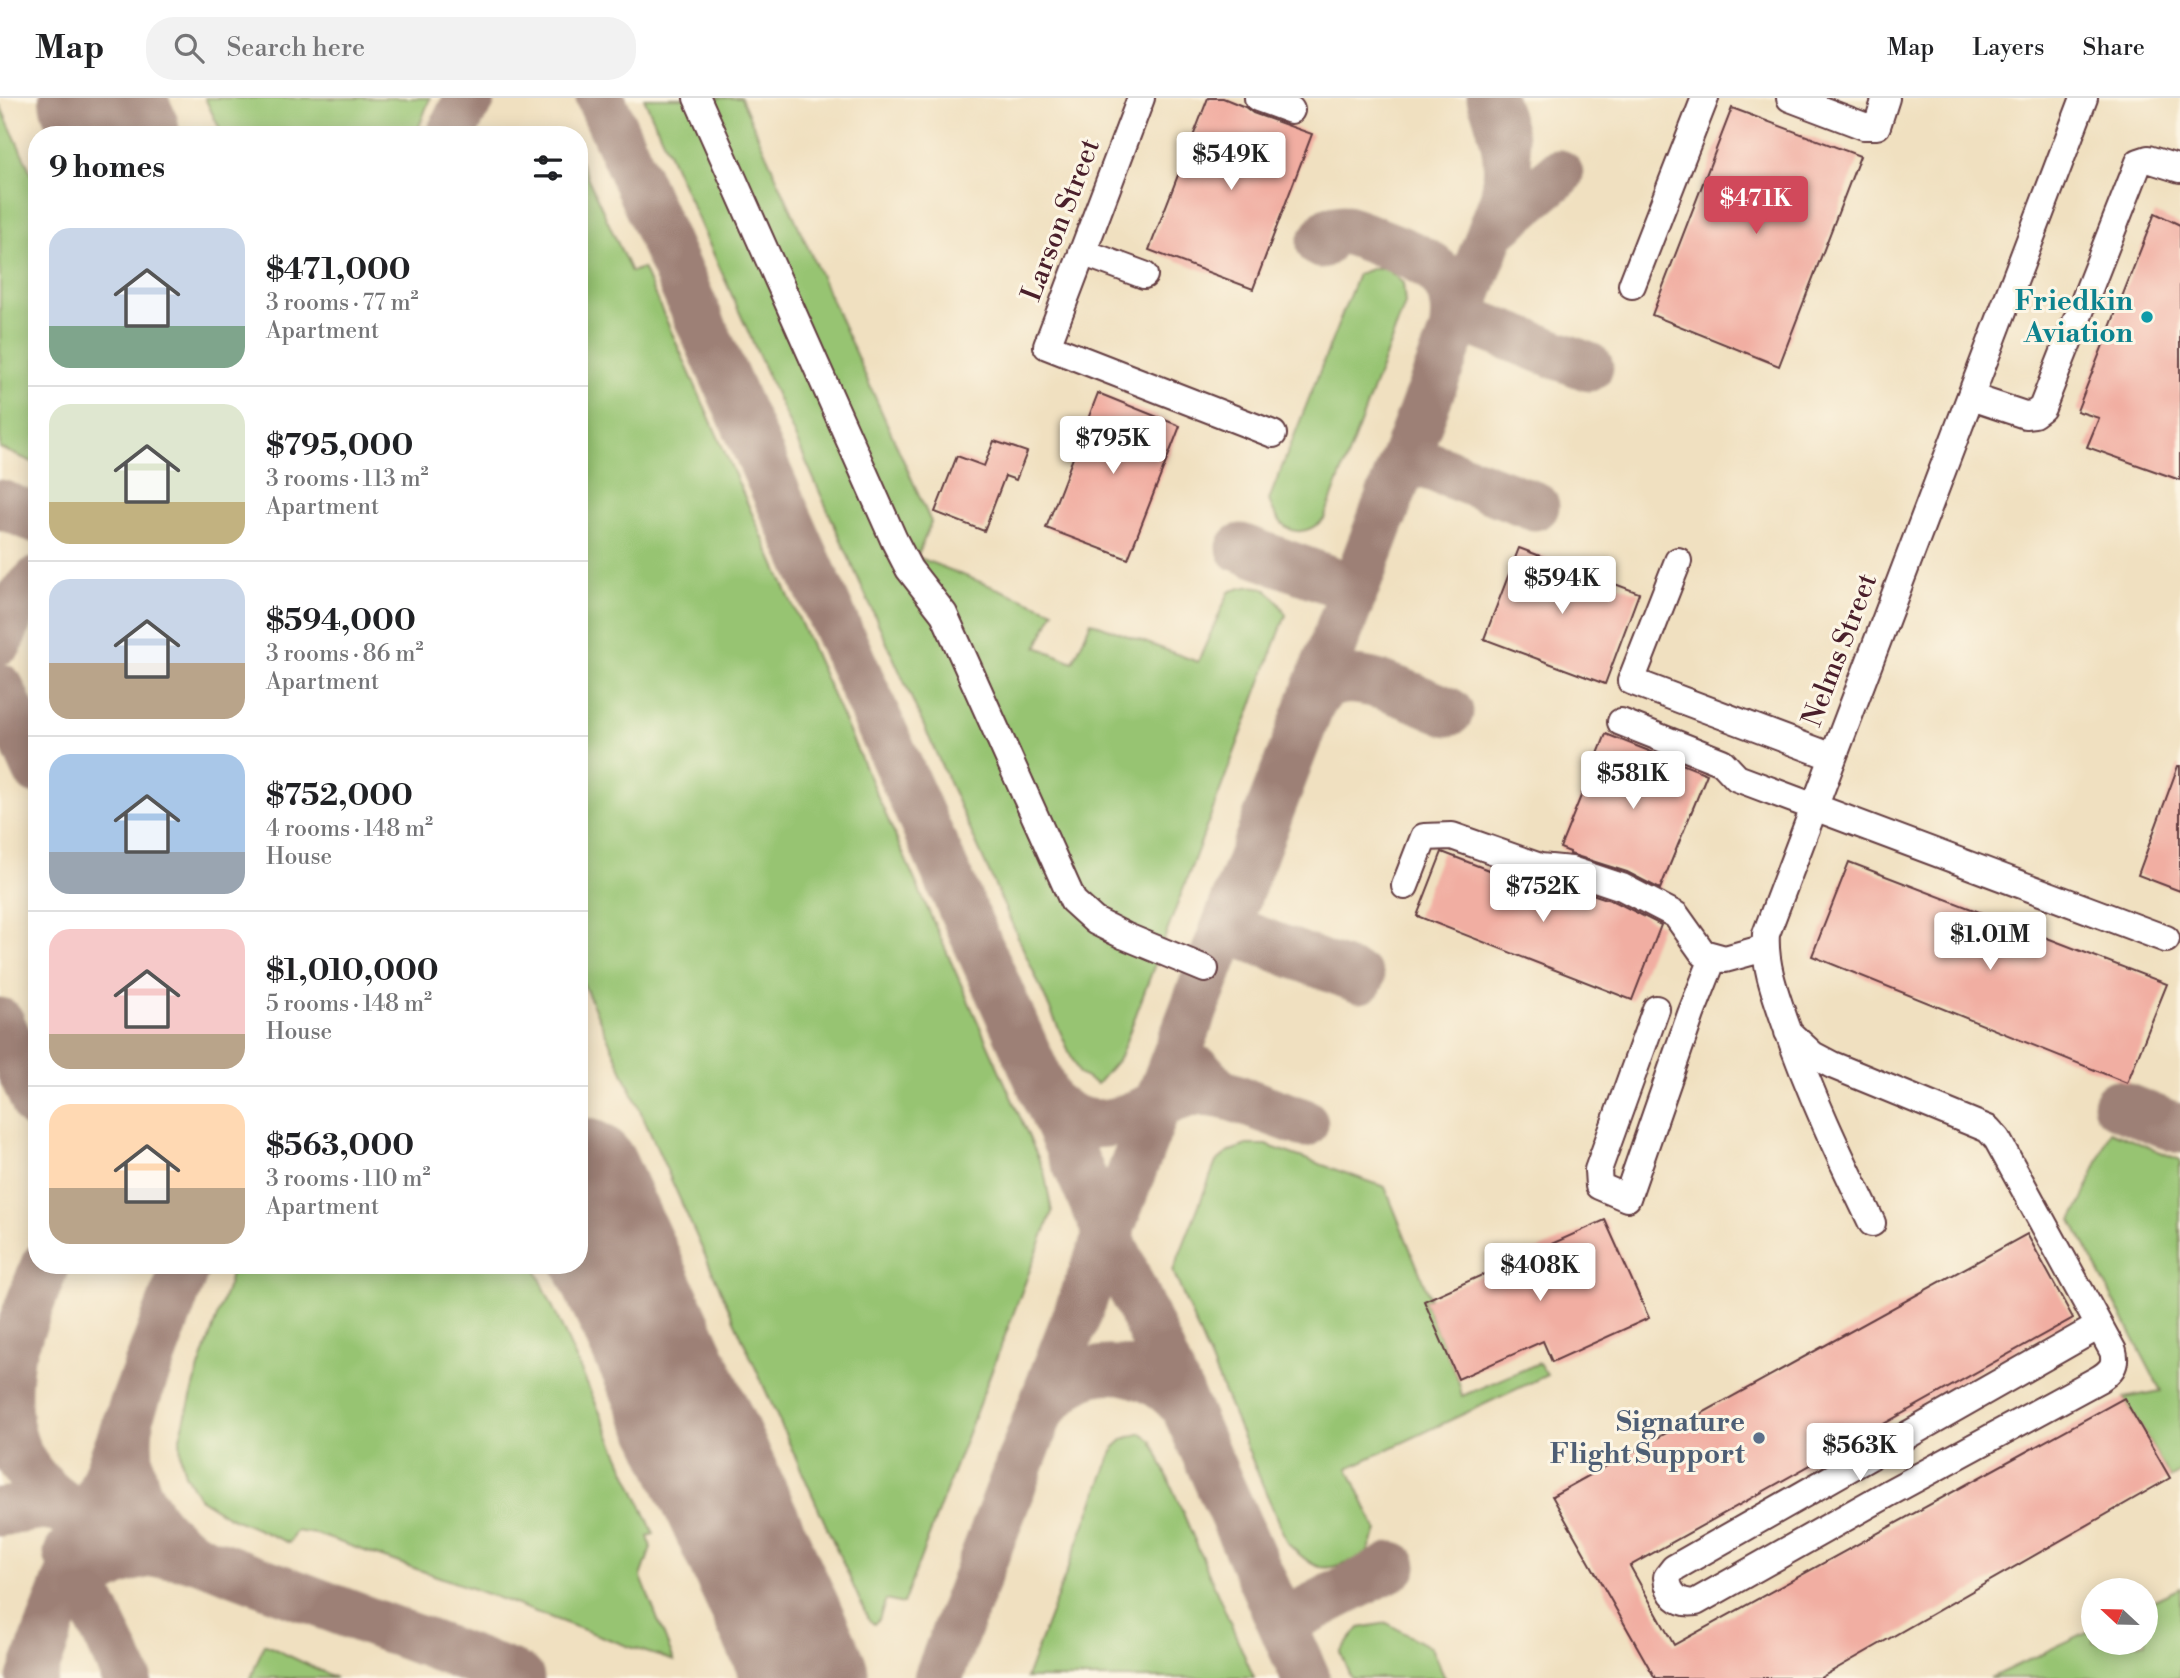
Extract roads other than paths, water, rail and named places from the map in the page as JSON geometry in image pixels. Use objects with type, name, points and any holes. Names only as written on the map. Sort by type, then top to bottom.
[{"type":"lane","points":[[697,98],[894,540],[909,569],[944,614],[1073,901],[1095,921],[1205,970]]},
{"type":"lane","name":"Larson Street","points":[[1141,98],[1047,346],[1273,434]]},
{"type":"lane","points":[[1258,98],[1291,110]]},
{"type":"lane","points":[[1632,285],[1705,98]]},
{"type":"lane","points":[[1790,98],[1864,126],[1877,126],[1886,98]]},
{"type":"lane","name":"Nelms Street","points":[[1872,1223],[1809,1091],[1776,998],[1765,948],[1766,934],[1970,397],[2078,100]]},
{"type":"lane","points":[[1970,397],[2025,415],[2034,414],[2042,408],[2139,162],[2144,159],[2154,160],[2180,169]]},
{"type":"lane","points":[[1082,252],[1144,275]]},
{"type":"lane","points":[[1678,561],[1631,681],[1833,757]]},
{"type":"lane","points":[[1621,722],[1722,762],[1737,778],[2166,939]]},
{"type":"lane","points":[[1405,886],[1424,837],[1452,836],[1539,867],[1571,870],[1622,887],[1676,915],[1703,953],[1725,959],[1765,948]]},
{"type":"lane","points":[[1657,1009],[1598,1170],[1599,1186],[1627,1198],[1714,956]]},
{"type":"lane","points":[[1788,1032],[1813,1055],[1832,1065],[1988,1129],[1997,1139],[2099,1326],[2113,1352],[2115,1360],[2109,1372],[2099,1379],[1696,1602],[1682,1602],[1671,1592],[1667,1577],[1679,1565],[2099,1326]]},
{"type":"place","name":"Friedkin Aviation","points":[[2147,317]]},
{"type":"place","name":"Signature Flight Support","points":[[1759,1438]]}]
